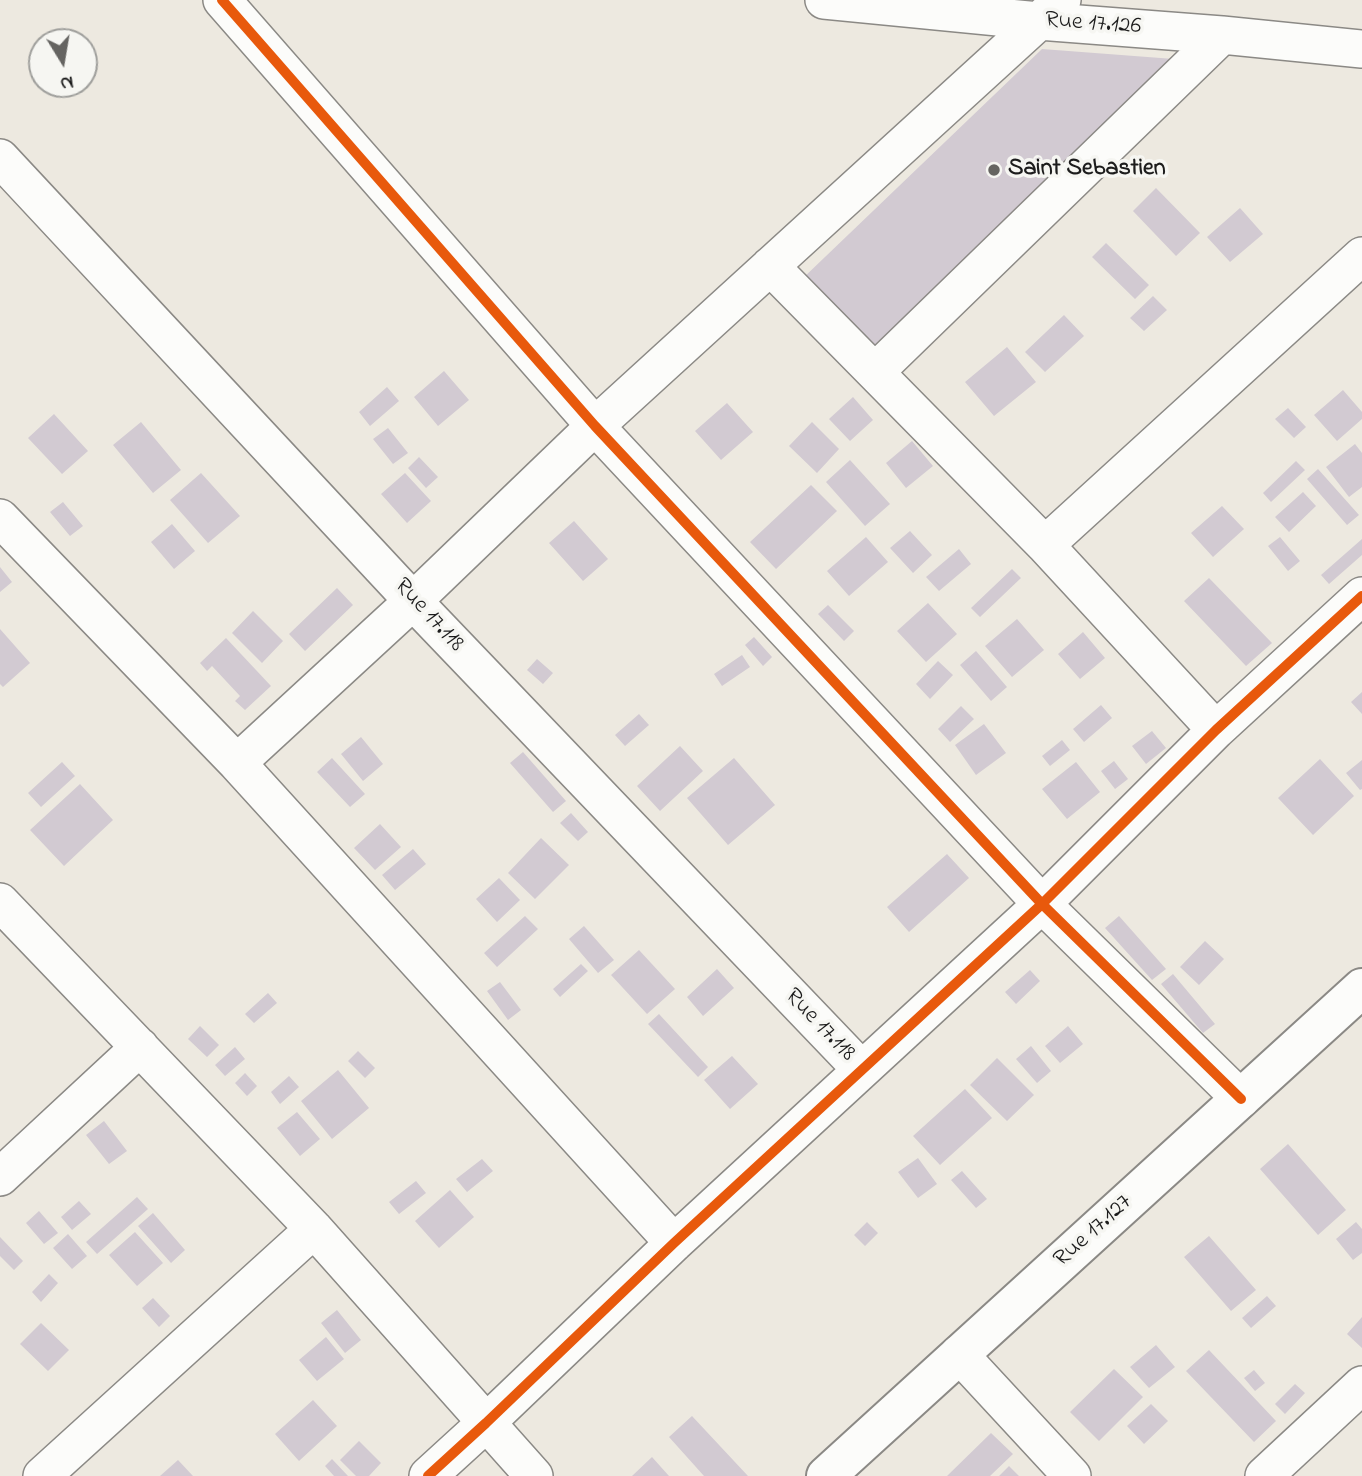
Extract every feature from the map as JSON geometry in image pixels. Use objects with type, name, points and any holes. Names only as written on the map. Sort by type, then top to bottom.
[{"type":"street","points":[[222,0],[595,426],[1042,904],[1241,1099]]},
{"type":"street","name":"Rue 17.126","points":[[824,0],[1050,11],[1222,35],[1362,49]]},
{"type":"street","points":[[237,763],[413,601],[595,426],[1050,11]]},
{"type":"street","points":[[875,372],[1222,35]]},
{"type":"street","name":"Rue 17.118","points":[[0,158],[413,601],[861,1069]]},
{"type":"street","points":[[1045,545],[1362,256]]},
{"type":"street","points":[[771,267],[1045,545],[1216,730]]},
{"type":"street","points":[[0,518],[237,763],[674,1243]]},
{"type":"street","points":[[428,1476],[674,1243],[1042,904],[1216,730],[1362,596]]},
{"type":"street","points":[[0,902],[314,1229],[534,1476]]},
{"type":"street","name":"Rue 17.127","points":[[826,1476],[1362,988]]},
{"type":"street","points":[[0,1177],[140,1047]]},
{"type":"street","points":[[41,1476],[314,1229]]},
{"type":"street","points":[[959,1354],[1072,1476]]},
{"type":"street","points":[[1264,1476],[1355,1405]]},
{"type":"building","name":"Saint Sebastien","points":[[1042,49],[1187,60],[878,355],[801,280]]},
{"type":"building","points":[[1156,188],[1200,233],[1176,256],[1133,211]]},
{"type":"building","points":[[1240,208],[1263,234],[1230,262],[1207,237]]},
{"type":"building","points":[[1106,243],[1149,285],[1135,299],[1092,257]]},
{"type":"building","points":[[1153,296],[1167,310],[1144,331],[1130,318]]},
{"type":"building","points":[[1064,315],[1084,336],[1045,372],[1025,352]]},
{"type":"building","points":[[1007,347],[1036,382],[994,416],[965,382]]},
{"type":"building","points":[[444,371],[469,400],[438,426],[414,397]]},
{"type":"building","points":[[387,387],[399,401],[370,426],[359,412]]},
{"type":"building","points":[[1343,390],[1362,412],[1362,419],[1337,441],[1314,415]]},
{"type":"building","points":[[853,397],[873,420],[850,441],[829,419]]},
{"type":"building","points":[[727,403],[753,432],[721,460],[695,431]]},
{"type":"building","points":[[1288,408],[1306,427],[1294,438],[1275,419]]},
{"type":"building","points":[[54,414],[88,451],[62,474],[28,438]]},
{"type":"building","points":[[141,422],[181,470],[153,493],[113,445]]},
{"type":"building","points":[[812,422],[839,449],[817,473],[789,446]]},
{"type":"building","points":[[388,428],[408,453],[393,464],[373,439]]},
{"type":"building","points":[[912,441],[933,466],[906,488],[886,463]]},
{"type":"building","points":[[1355,444],[1362,453],[1362,487],[1349,497],[1326,467]]},
{"type":"building","points":[[419,457],[438,477],[426,488],[408,468]]},
{"type":"building","points":[[850,460],[890,504],[865,526],[826,482]]},
{"type":"building","points":[[1296,461],[1305,470],[1271,502],[1263,493]]},
{"type":"building","points":[[1318,469],[1359,515],[1347,525],[1307,479]]},
{"type":"building","points":[[201,473],[240,516],[208,543],[170,500]]},
{"type":"building","points":[[405,473],[431,501],[407,523],[381,494]]},
{"type":"building","points":[[811,485],[837,511],[776,569],[750,542]]},
{"type":"building","points":[[1303,492],[1316,506],[1289,532],[1275,517]]},
{"type":"building","points":[[63,502],[83,526],[70,536],[50,512]]},
{"type":"building","points":[[1222,506],[1244,529],[1213,557],[1191,533]]},
{"type":"building","points":[[574,521],[608,559],[583,581],[549,543]]},
{"type":"building","points":[[172,524],[195,551],[174,569],[151,542]]},
{"type":"building","points":[[910,531],[932,555],[913,573],[890,548]]},
{"type":"building","points":[[866,537],[888,562],[849,596],[827,571]]},
{"type":"building","points":[[1280,537],[1300,561],[1288,571],[1268,546]]},
{"type":"building","points":[[1362,539],[1362,555],[1329,584],[1321,575]]},
{"type":"building","points":[[959,549],[971,564],[939,591],[926,577]]},
{"type":"building","points":[[0,567],[12,582],[0,592]]},
{"type":"building","points":[[1012,569],[1021,578],[980,617],[971,608]]},
{"type":"building","points":[[1209,578],[1272,643],[1246,666],[1184,601]]},
{"type":"building","points":[[337,588],[353,605],[305,651],[289,634]]},
{"type":"building","points":[[928,603],[957,634],[926,662],[897,631]]},
{"type":"building","points":[[828,605],[854,631],[844,641],[818,614]]},
{"type":"building","points":[[253,611],[283,641],[262,663],[232,633]]},
{"type":"building","points":[[1017,619],[1044,650],[1012,677],[985,646]]},
{"type":"building","points":[[0,629],[30,663],[3,687],[0,684]]},
{"type":"building","points":[[1083,632],[1105,658],[1080,679],[1058,654]]},
{"type":"building","points":[[754,637],[772,657],[763,666],[745,645]]},
{"type":"building","points":[[226,638],[271,686],[245,710],[235,701],[240,696],[212,666],[207,671],[200,663]]},
{"type":"building","points":[[976,651],[1007,687],[991,701],[960,665]]},
{"type":"building","points":[[742,655],[750,667],[722,686],[714,674]]},
{"type":"building","points":[[537,659],[553,673],[543,684],[527,670]]},
{"type":"building","points":[[938,661],[953,675],[930,699],[916,684]]},
{"type":"building","points":[[1362,692],[1362,714],[1351,702]]},
{"type":"building","points":[[1101,705],[1112,718],[1084,742],[1073,729]]},
{"type":"building","points":[[961,706],[974,719],[950,742],[938,729]]},
{"type":"building","points":[[639,714],[649,725],[625,746],[615,735]]},
{"type":"building","points":[[984,724],[1006,753],[976,775],[955,745]]},
{"type":"building","points":[[1152,731],[1166,748],[1146,764],[1132,746]]},
{"type":"building","points":[[361,737],[383,764],[363,781],[341,754]]},
{"type":"building","points":[[1062,740],[1070,750],[1050,766],[1042,756]]},
{"type":"building","points":[[680,746],[703,771],[660,811],[637,786]]},
{"type":"building","points":[[523,752],[566,801],[553,812],[510,763]]},
{"type":"building","points":[[332,758],[365,794],[350,807],[317,772]]},
{"type":"building","points":[[734,758],[775,805],[728,845],[687,798]]},
{"type":"building","points":[[1320,759],[1354,796],[1313,835],[1278,798]]},
{"type":"building","points":[[1362,760],[1362,789],[1360,790],[1346,773]]},
{"type":"building","points":[[1114,761],[1128,779],[1115,789],[1101,771]]},
{"type":"building","points":[[62,762],[75,776],[41,807],[28,793]]},
{"type":"building","points":[[1076,762],[1100,792],[1067,819],[1042,789]]},
{"type":"building","points":[[80,784],[113,820],[64,866],[30,830]]},
{"type":"building","points":[[571,813],[588,832],[578,841],[560,823]]},
{"type":"building","points":[[380,824],[401,847],[375,870],[354,848]]},
{"type":"building","points":[[541,838],[569,865],[535,899],[508,873]]},
{"type":"building","points":[[413,849],[426,864],[395,890],[382,875]]},
{"type":"building","points":[[947,854],[969,878],[909,932],[887,907]]},
{"type":"building","points":[[499,878],[520,900],[497,922],[476,899]]},
{"type":"building","points":[[525,916],[538,929],[497,967],[484,953]]},
{"type":"building","points":[[1119,916],[1166,969],[1152,980],[1105,928]]},
{"type":"building","points":[[584,926],[614,960],[598,973],[569,939]]},
{"type":"building","points":[[1205,941],[1224,959],[1199,985],[1180,967]]},
{"type":"building","points":[[639,950],[675,989],[647,1014],[611,975]]},
{"type":"building","points":[[581,964],[588,971],[560,997],[553,989]]},
{"type":"building","points":[[717,969],[734,988],[703,1016],[687,997]]},
{"type":"building","points":[[1030,970],[1040,981],[1016,1004],[1005,992]]},
{"type":"building","points":[[1173,974],[1215,1024],[1203,1033],[1161,984]]},
{"type":"building","points":[[500,982],[521,1010],[508,1020],[487,991]]},
{"type":"building","points":[[268,993],[277,1003],[254,1023],[245,1014]]},
{"type":"building","points":[[659,1014],[708,1067],[698,1077],[648,1024]]},
{"type":"building","points":[[200,1026],[219,1045],[207,1057],[188,1039]]},
{"type":"building","points":[[1068,1026],[1083,1044],[1060,1063],[1045,1046]]},
{"type":"building","points":[[1031,1046],[1051,1071],[1037,1083],[1016,1059]]},
{"type":"building","points":[[235,1047],[245,1059],[225,1076],[215,1065]]},
{"type":"building","points":[[358,1051],[375,1068],[365,1078],[348,1061]]},
{"type":"building","points":[[732,1056],[758,1084],[730,1109],[704,1080]]},
{"type":"building","points":[[997,1058],[1034,1095],[1007,1121],[970,1085]]},
{"type":"building","points":[[338,1070],[369,1108],[332,1139],[301,1101]]},
{"type":"building","points":[[245,1073],[257,1086],[247,1096],[235,1083]]},
{"type":"building","points":[[289,1076],[299,1087],[280,1104],[271,1092]]},
{"type":"building","points":[[965,1089],[992,1118],[940,1165],[913,1136]]},
{"type":"building","points":[[297,1112],[320,1139],[300,1156],[277,1128]]},
{"type":"building","points":[[104,1121],[127,1151],[109,1164],[86,1135]]},
{"type":"building","points":[[1288,1144],[1346,1210],[1318,1235],[1260,1169]]},
{"type":"building","points":[[918,1158],[937,1184],[918,1198],[898,1172]]},
{"type":"building","points":[[482,1159],[493,1171],[467,1192],[456,1179]]},
{"type":"building","points":[[962,1171],[987,1199],[976,1208],[951,1180]]},
{"type":"building","points":[[416,1181],[426,1193],[399,1214],[389,1202]]},
{"type":"building","points":[[450,1190],[474,1217],[439,1248],[415,1221]]},
{"type":"building","points":[[137,1197],[148,1209],[97,1254],[86,1242]]},
{"type":"building","points":[[79,1201],[91,1214],[72,1230],[61,1217]]},
{"type":"building","points":[[39,1211],[58,1233],[44,1244],[26,1223]]},
{"type":"building","points":[[153,1213],[185,1250],[171,1263],[138,1226]]},
{"type":"building","points":[[867,1222],[878,1233],[865,1246],[854,1235]]},
{"type":"building","points":[[1356,1222],[1362,1229],[1362,1253],[1353,1260],[1336,1239]]},
{"type":"building","points":[[135,1232],[163,1263],[137,1286],[109,1255]]},
{"type":"building","points":[[68,1234],[87,1256],[72,1269],[53,1248]]},
{"type":"building","points":[[1209,1236],[1256,1290],[1231,1311],[1184,1257]]},
{"type":"building","points":[[0,1237],[23,1261],[14,1270],[0,1256]]},
{"type":"building","points":[[49,1274],[58,1283],[41,1302],[32,1292]]},
{"type":"building","points":[[1267,1296],[1276,1306],[1251,1328],[1242,1318]]},
{"type":"building","points":[[153,1298],[170,1316],[159,1327],[142,1308]]},
{"type":"building","points":[[337,1310],[361,1340],[345,1353],[321,1323]]},
{"type":"building","points":[[1362,1317],[1362,1348],[1347,1334]]},
{"type":"building","points":[[41,1323],[69,1350],[48,1371],[20,1344]]},
{"type":"building","points":[[326,1337],[344,1359],[317,1381],[299,1360]]},
{"type":"building","points":[[1156,1345],[1175,1367],[1149,1388],[1130,1367]]},
{"type":"building","points":[[1209,1350],[1276,1421],[1254,1442],[1186,1371]]},
{"type":"building","points":[[1114,1369],[1143,1397],[1099,1441],[1070,1412]]},
{"type":"building","points":[[1254,1370],[1265,1383],[1255,1391],[1244,1378]]},
{"type":"building","points":[[1295,1384],[1305,1393],[1285,1414],[1275,1404]]},
{"type":"building","points":[[313,1400],[337,1426],[299,1461],[275,1434]]},
{"type":"building","points":[[1151,1404],[1168,1421],[1144,1444],[1127,1426]]},
{"type":"building","points":[[692,1416],[748,1476],[704,1476],[669,1437]]},
{"type":"building","points":[[991,1433],[1013,1454],[990,1476],[947,1476]]},
{"type":"building","points":[[359,1441],[381,1463],[369,1476],[356,1476],[340,1460]]},
{"type":"building","points":[[652,1457],[669,1476],[632,1476]]},
{"type":"building","points":[[332,1459],[348,1476],[334,1476],[325,1466]]},
{"type":"building","points":[[178,1460],[193,1476],[160,1476]]},
{"type":"building","points":[[1009,1466],[1019,1476],[999,1476]]},
{"type":"cycle path","points":[[222,0],[595,426],[1042,904],[1241,1099]]},
{"type":"cycle path","points":[[428,1476],[674,1243],[1042,904],[1216,730],[1362,596]]},
{"type":"place","name":"Saint Sebastien","points":[[994,170]]}]
